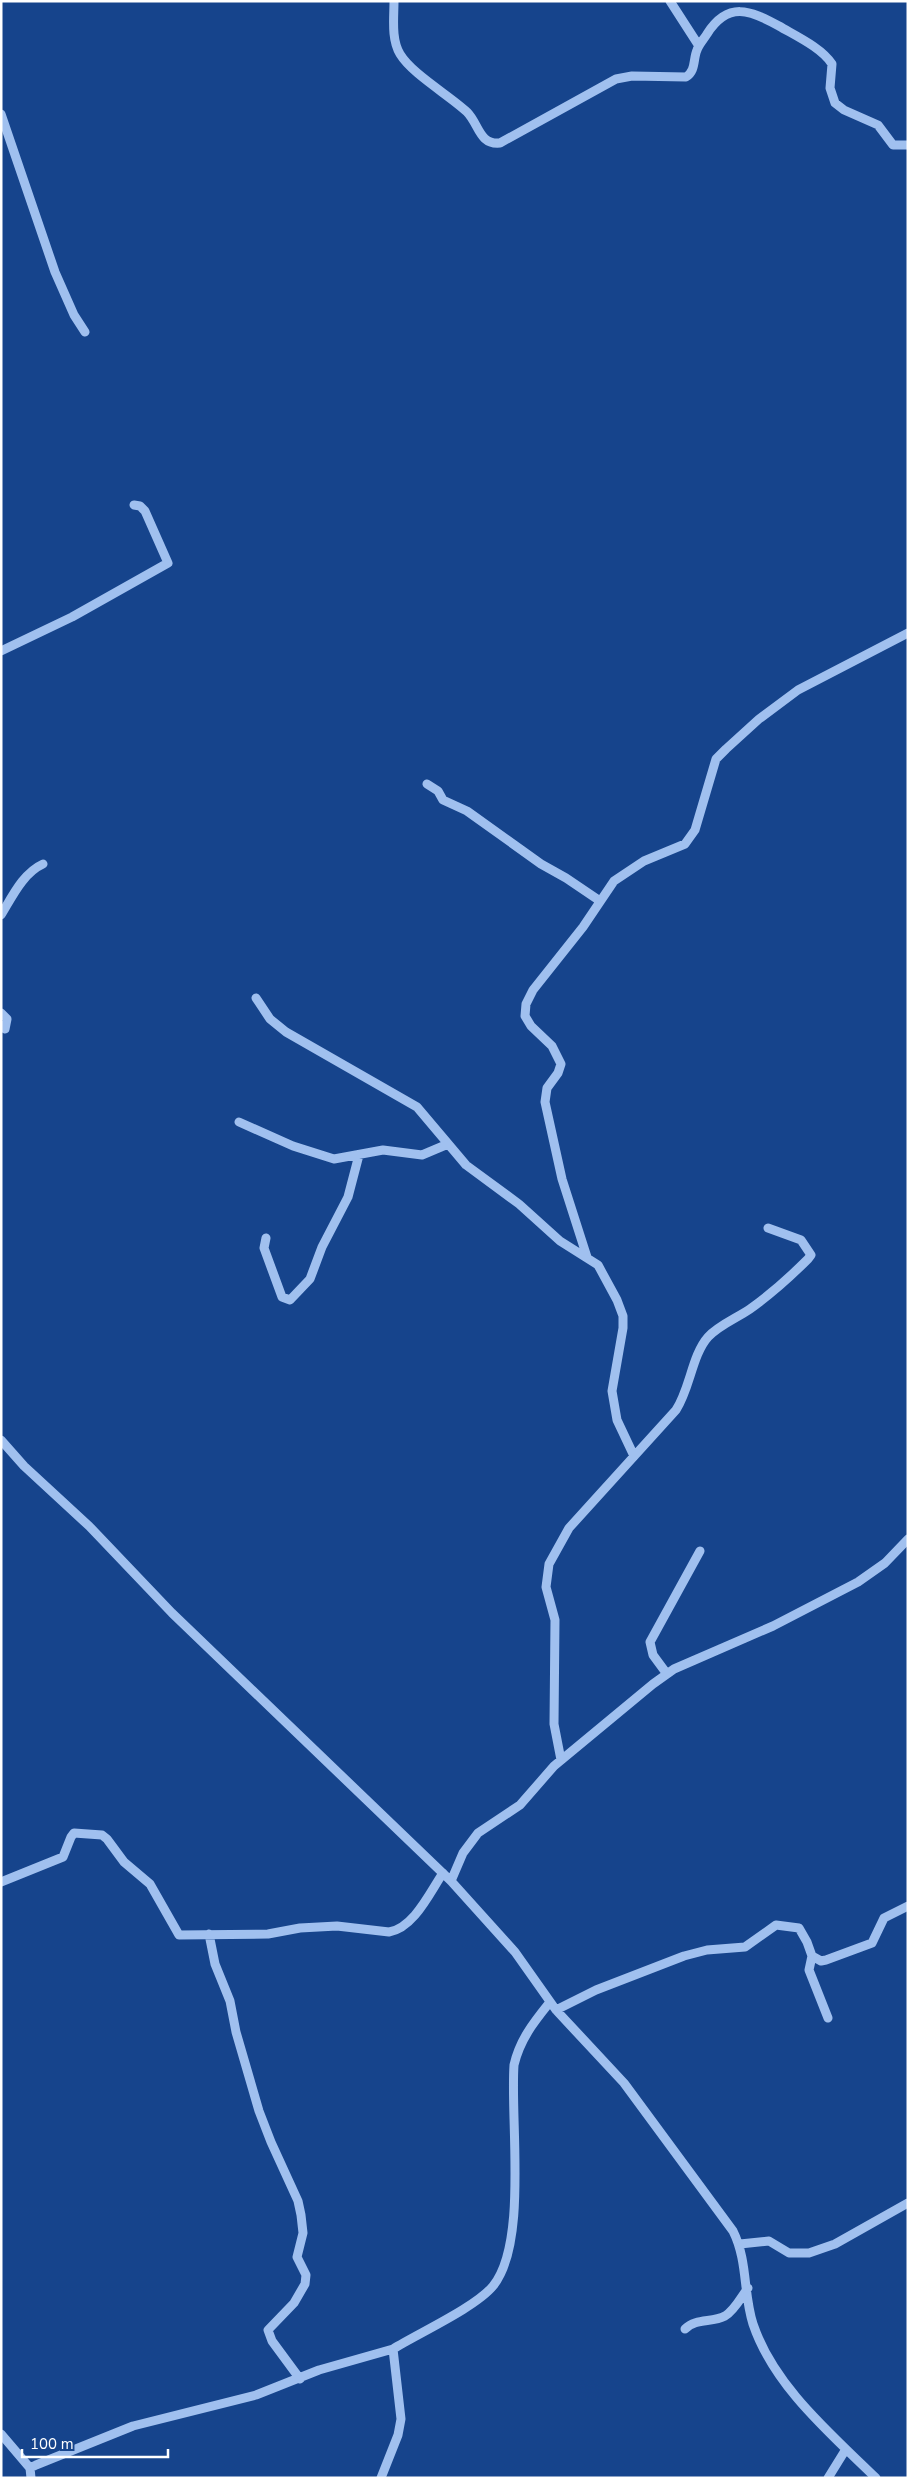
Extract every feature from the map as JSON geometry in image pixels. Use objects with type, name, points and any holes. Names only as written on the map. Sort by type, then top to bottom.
[{"type":"street","points":[[394,1],[394,28],[400,54],[468,113],[486,141],[494,144],[500,143],[616,79],[632,76],[686,77],[693,70],[699,46],[713,25],[733,10],[769,20],[829,59],[833,70],[830,88],[839,108],[878,126],[893,145],[908,145]]},
{"type":"street","points":[[670,1],[699,46]]},
{"type":"street","points":[[1,114],[55,272],[74,315],[85,332]]},
{"type":"street","points":[[1,651],[72,617],[168,563],[145,511],[140,506],[134,504]]},
{"type":"street","points":[[587,1257],[562,1179],[545,1102],[547,1088],[560,1069],[560,1059],[552,1046],[531,1026],[525,1016],[525,1010],[533,990],[583,927],[614,881],[629,869],[658,854],[687,843],[695,830],[716,759],[759,719],[798,690],[908,633]]},
{"type":"street","points":[[427,784],[438,791],[443,800],[467,811],[541,864],[600,901]]},
{"type":"street","points":[[1,915],[13,893],[36,867],[43,864]]},
{"type":"street","points":[[256,998],[270,1019],[286,1032],[417,1107],[466,1165],[519,1204],[552,1236],[598,1265],[622,1309],[623,1328],[614,1371],[613,1400],[617,1420],[634,1456]]},
{"type":"street","points":[[1,1013],[7,1019],[5,1029]]},
{"type":"street","points":[[239,1122],[293,1146],[334,1159],[383,1150],[422,1155],[448,1144]]},
{"type":"street","points":[[266,1238],[264,1248],[282,1297],[290,1300],[310,1279],[322,1247],[348,1197],[359,1155]]},
{"type":"street","points":[[561,1760],[554,1724],[555,1620],[545,1578],[549,1564],[569,1528],[634,1456],[667,1423],[683,1399],[701,1349],[709,1336],[773,1291],[808,1259],[811,1254],[802,1240],[768,1228]]},
{"type":"street","points":[[1,1440],[24,1466],[89,1526],[172,1613],[443,1873],[515,1952],[553,2006],[624,2083],[729,2225],[740,2244],[753,2323],[768,2354],[784,2380],[846,2449],[876,2478]]},
{"type":"street","points":[[451,1881],[463,1853],[478,1832],[520,1805],[561,1760],[667,1674],[773,1626],[858,1582],[886,1563],[908,1539]]},
{"type":"street","points":[[667,1674],[652,1655],[650,1642],[700,1551]]},
{"type":"street","points":[[1,1882],[63,1857],[74,1833],[102,1835],[110,1841],[124,1862],[150,1884],[179,1935],[268,1934],[300,1928],[336,1926],[395,1931],[409,1921],[443,1873]]},
{"type":"street","points":[[812,1956],[821,1961],[826,1960],[872,1943],[884,1918],[908,1906]]},
{"type":"street","points":[[1,2434],[30,2473],[133,2426],[256,2395],[319,2370],[393,2349],[478,2299],[492,2286],[502,2272],[506,2261],[512,2225],[515,2150],[512,2089],[517,2051],[529,2029],[553,2006],[684,1956],[707,1950],[745,1947],[776,1925],[799,1928],[807,1942],[812,1956],[809,1970],[828,2018]]},
{"type":"street","points":[[208,1934],[215,1964],[230,2001],[236,2032],[259,2111],[302,2214],[303,2232],[297,2256],[306,2275],[305,2284],[294,2303],[268,2330],[272,2341],[300,2379]]},
{"type":"street","points":[[740,2244],[769,2242],[789,2253],[808,2253],[835,2244],[908,2202]]},
{"type":"street","points":[[684,2329],[694,2322],[725,2316],[735,2307],[748,2288]]},
{"type":"street","points":[[381,2478],[398,2435],[401,2419],[393,2349]]},
{"type":"street","points":[[828,2478],[846,2449]]}]
